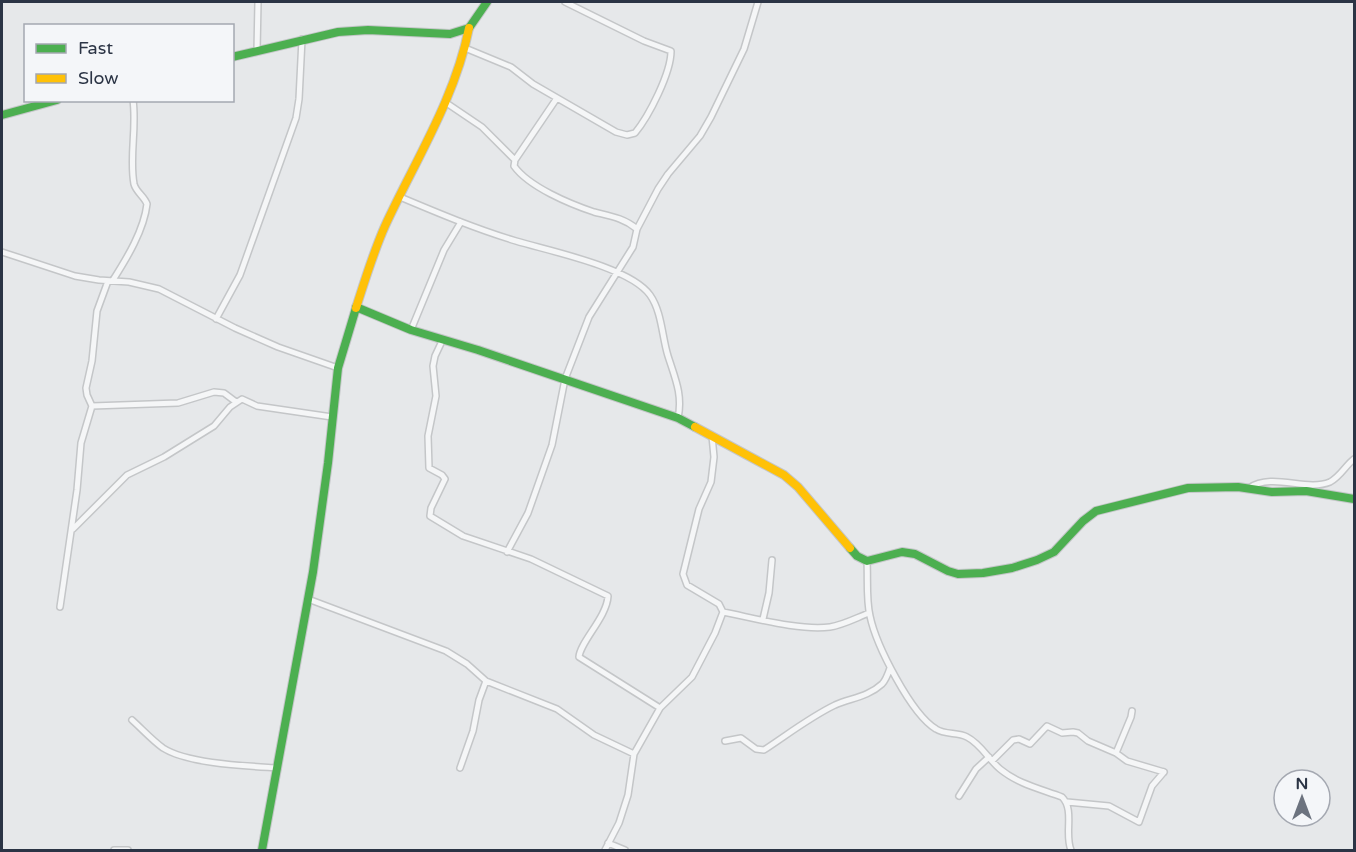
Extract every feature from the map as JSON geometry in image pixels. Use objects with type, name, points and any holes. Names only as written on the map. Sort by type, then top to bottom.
[{"type":"street","points":[[257,51],[258,2]]},
{"type":"street","points":[[262,850],[308,599],[328,463],[338,368],[371,259],[426,147],[465,48],[469,28],[487,2]]},
{"type":"street","points":[[465,48],[511,68],[533,84],[616,132],[627,135],[635,133],[652,105],[671,61],[671,51],[644,41],[565,2]]},
{"type":"street","points":[[507,552],[528,513],[552,445],[565,379],[590,317],[633,247],[637,229],[668,174],[700,136],[711,117],[744,49],[758,2]]},
{"type":"street","points":[[234,57],[338,32],[368,30],[450,34],[469,28]]},
{"type":"street","points":[[216,319],[240,274],[296,118],[302,39]]},
{"type":"street","points":[[557,98],[515,160],[514,166],[549,192],[584,208],[620,218],[637,229]]},
{"type":"street","points":[[2,115],[50,102]]},
{"type":"street","points":[[60,607],[68,542],[72,529],[81,443],[92,406],[86,388],[92,361],[97,311],[111,281],[125,262],[147,204],[134,183],[133,102]]},
{"type":"street","points":[[445,102],[482,127],[515,160]]},
{"type":"street","points":[[400,197],[461,222],[517,241],[555,250],[617,272],[643,287],[651,296],[659,314],[663,340],[681,404],[678,418]]},
{"type":"street","points":[[411,330],[444,250],[461,222]]},
{"type":"street","points":[[2,252],[75,276],[159,289],[216,319],[278,347],[338,368]]},
{"type":"street","points":[[356,307],[411,330],[678,418],[784,475],[798,487],[851,550],[867,561],[902,552],[914,554],[959,575],[1024,565],[1055,552],[1063,546],[1088,516],[1110,506],[1188,488],[1249,488],[1272,492],[1306,490],[1354,499]]},
{"type":"street","points":[[443,339],[433,366],[436,396],[428,436],[430,456],[428,464],[429,468],[445,479],[430,508],[430,516],[463,536],[531,559],[608,596],[607,605],[580,651],[579,657],[660,708]]},
{"type":"street","points":[[92,406],[178,403],[214,392],[224,393],[236,402]]},
{"type":"street","points":[[72,529],[127,475],[164,457],[214,426],[236,402],[242,399],[257,406],[332,417]]},
{"type":"street","points":[[605,850],[619,823],[628,795],[634,754],[660,708],[692,677],[715,633],[723,612],[719,604],[687,585],[683,574],[699,510],[711,482],[714,457],[712,436]]},
{"type":"street","points":[[1249,488],[1260,481],[1314,484],[1329,482],[1354,459]]},
{"type":"street","points":[[763,619],[769,593],[772,560]]},
{"type":"street","points":[[867,561],[869,613],[873,630],[890,668],[923,717],[937,730],[968,737],[1014,780],[1062,797],[1069,813],[1067,834],[1071,850]]},
{"type":"street","points":[[308,599],[446,651],[467,664],[486,681],[557,709],[594,735],[634,754]]},
{"type":"street","points":[[723,612],[828,628],[869,613]]},
{"type":"street","points":[[725,741],[741,738],[756,749],[764,750],[789,732],[836,705],[866,695],[884,682],[890,668]]},
{"type":"street","points":[[460,768],[473,731],[479,700],[486,681]]},
{"type":"street","points":[[1116,753],[1132,711]]},
{"type":"street","points":[[132,720],[157,743],[171,752],[217,762],[278,768]]},
{"type":"street","points":[[959,796],[976,769],[1013,740],[1019,739],[1030,744],[1047,726],[1062,733],[1078,733],[1088,741],[1116,753],[1127,761],[1164,772],[1152,786],[1138,822],[1109,806],[1066,802]]},
{"type":"street","points":[[608,843],[625,850]]},
{"type":"street","points":[[114,850],[128,850]]},
{"type":"traffic: fast","points":[[234,57],[338,32],[368,30],[450,34],[469,28],[487,2]]},
{"type":"traffic: fast","points":[[2,115],[50,102]]},
{"type":"traffic: fast","points":[[356,307],[411,330],[478,350],[678,418],[695,427]]},
{"type":"traffic: fast","points":[[262,850],[313,572],[338,368],[356,308]]},
{"type":"traffic: fast","points":[[850,548],[857,556],[867,561],[902,552],[915,554],[958,574],[983,573],[1012,568],[1054,552],[1083,521],[1096,511],[1188,488],[1238,487],[1272,492],[1306,491],[1354,499]]},
{"type":"traffic: slow","points":[[356,308],[385,226],[444,105],[463,54],[469,28]]},
{"type":"traffic: slow","points":[[695,427],[784,475],[798,487],[850,548]]}]
